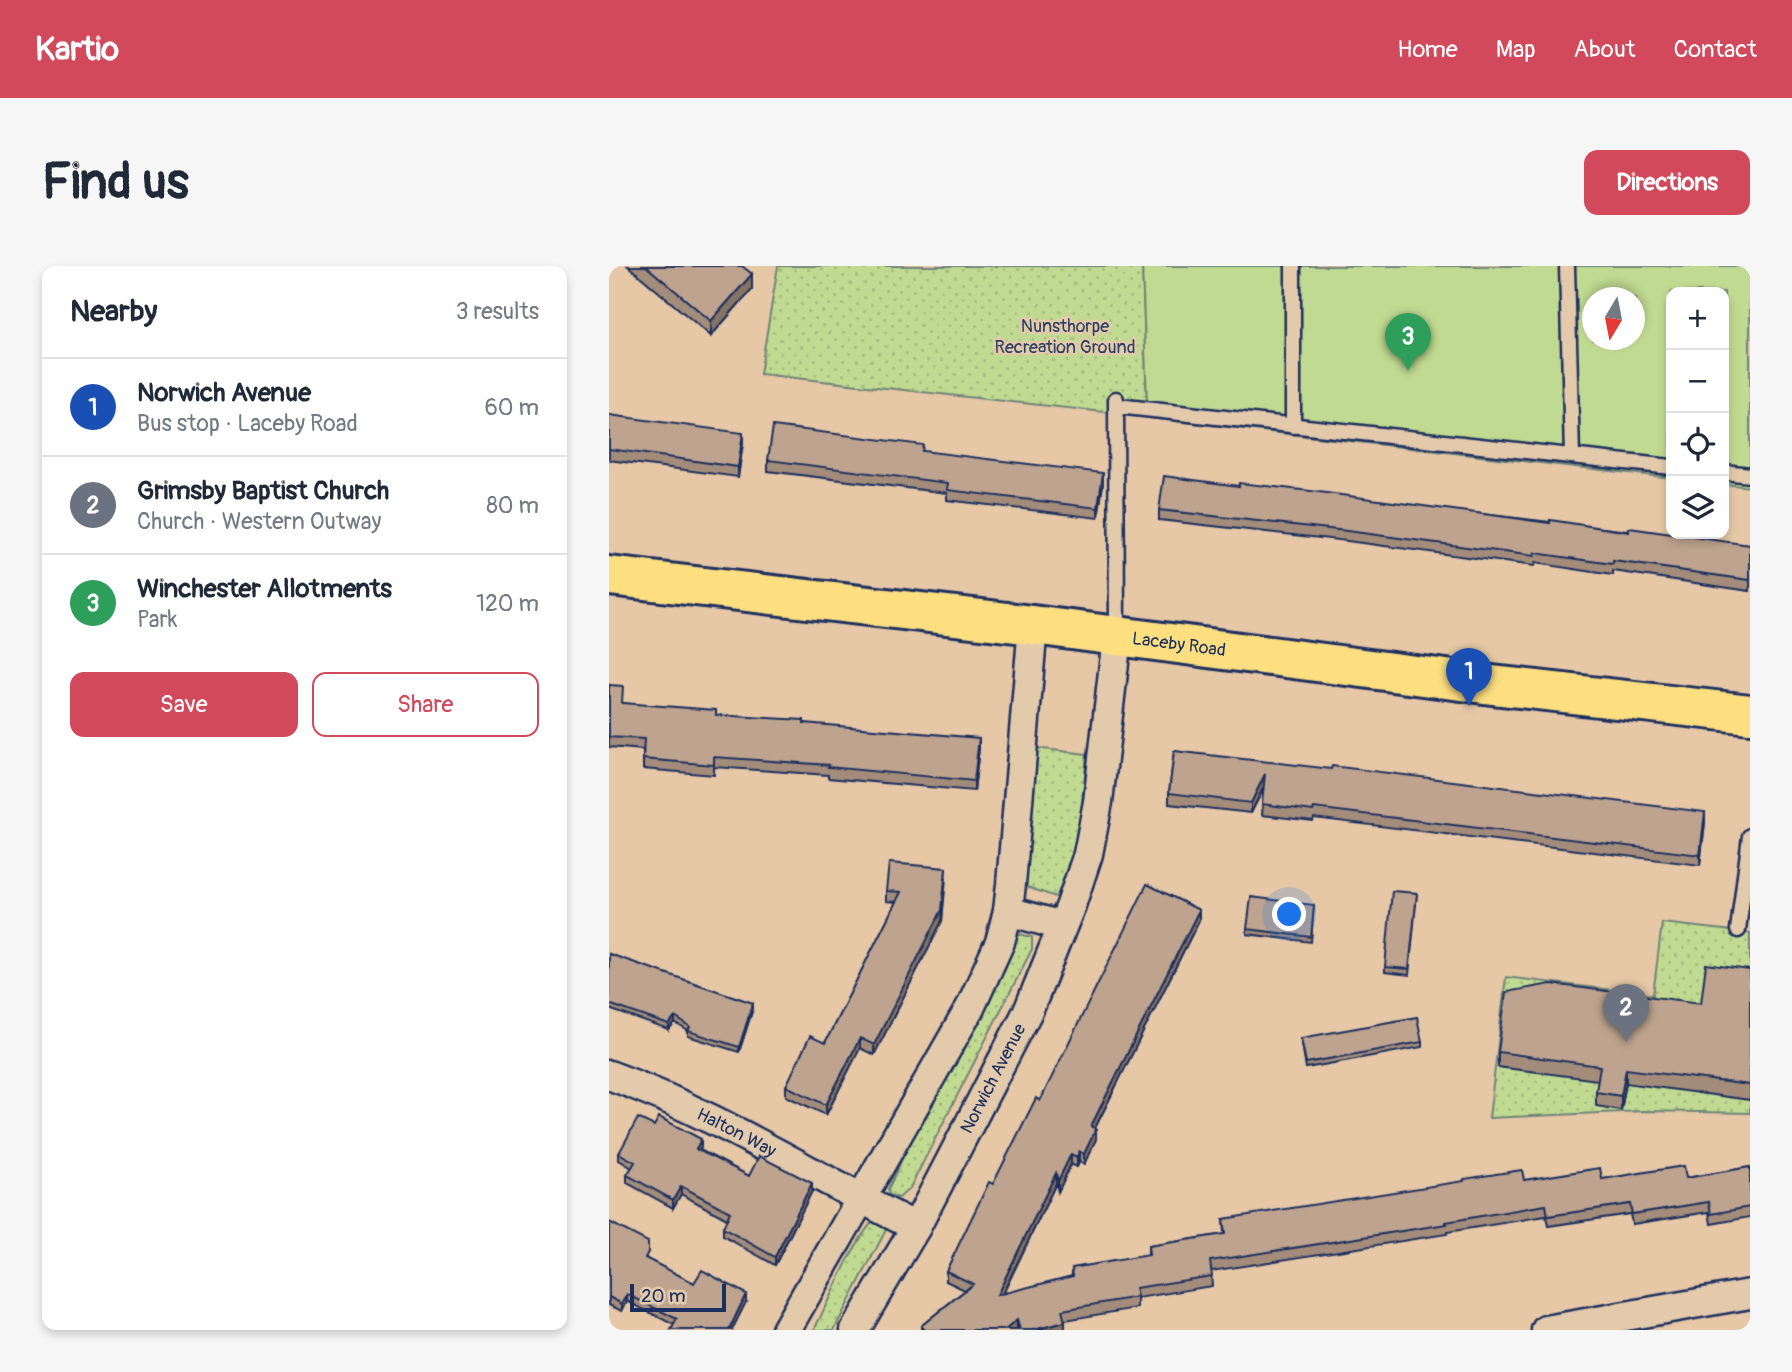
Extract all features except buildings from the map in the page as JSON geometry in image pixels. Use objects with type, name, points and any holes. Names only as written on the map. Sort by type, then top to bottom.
[{"type":"highway","name":"Laceby Road","points":[[609,576],[1033,625],[1492,685],[1750,714]]},
{"type":"street","points":[[786,1330],[970,1008],[1000,942],[1008,911],[1033,625]]},
{"type":"street","name":"Norwich Avenue","points":[[855,1330],[916,1227],[1028,1009],[1062,926],[1088,854],[1098,802],[1117,637]]},
{"type":"street","points":[[1008,911],[1062,926]]},
{"type":"street","name":"Halton Way","points":[[609,1075],[707,1115],[861,1200]]},
{"type":"street","points":[[861,1200],[916,1227]]},
{"type":"street","points":[[1546,1330],[1750,1294]]},
{"type":"lane","points":[[1293,266],[1293,426]]},
{"type":"lane","points":[[1567,266],[1572,456]]},
{"type":"lane","points":[[1117,637],[1117,403],[1293,426],[1666,466]]},
{"type":"lane","points":[[1729,473],[1750,475]]},
{"type":"lane","points":[[1738,930],[1750,836]]},
{"type":"green space","name":"Nunsthorpe Recreation Ground","points":[[778,266],[1142,266],[1147,403],[1113,413],[760,374]]},
{"type":"green space","points":[[1142,266],[1750,266],[1750,487],[1729,485],[1729,287],[1666,287],[1666,477],[1149,418]]},
{"type":"green space","points":[[1034,748],[1087,754],[1075,845],[1056,897],[1024,886]]},
{"type":"green space","points":[[1662,923],[1750,933],[1750,1113],[1644,1111],[1489,1118],[1506,977],[1653,995]]},
{"type":"green space","points":[[1019,934],[1032,937],[1032,949],[910,1188],[899,1198],[889,1195],[888,1189],[915,1131]]},
{"type":"green space","points":[[878,1215],[888,1226],[834,1330],[814,1330],[851,1254]]},
{"type":"place","name":"Winchester Allotments","points":[[1408,371]]},
{"type":"place","name":"Norwich Avenue","points":[[1469,706]]},
{"type":"place","name":"Grimsby Baptist Church","points":[[1626,1042]]}]
